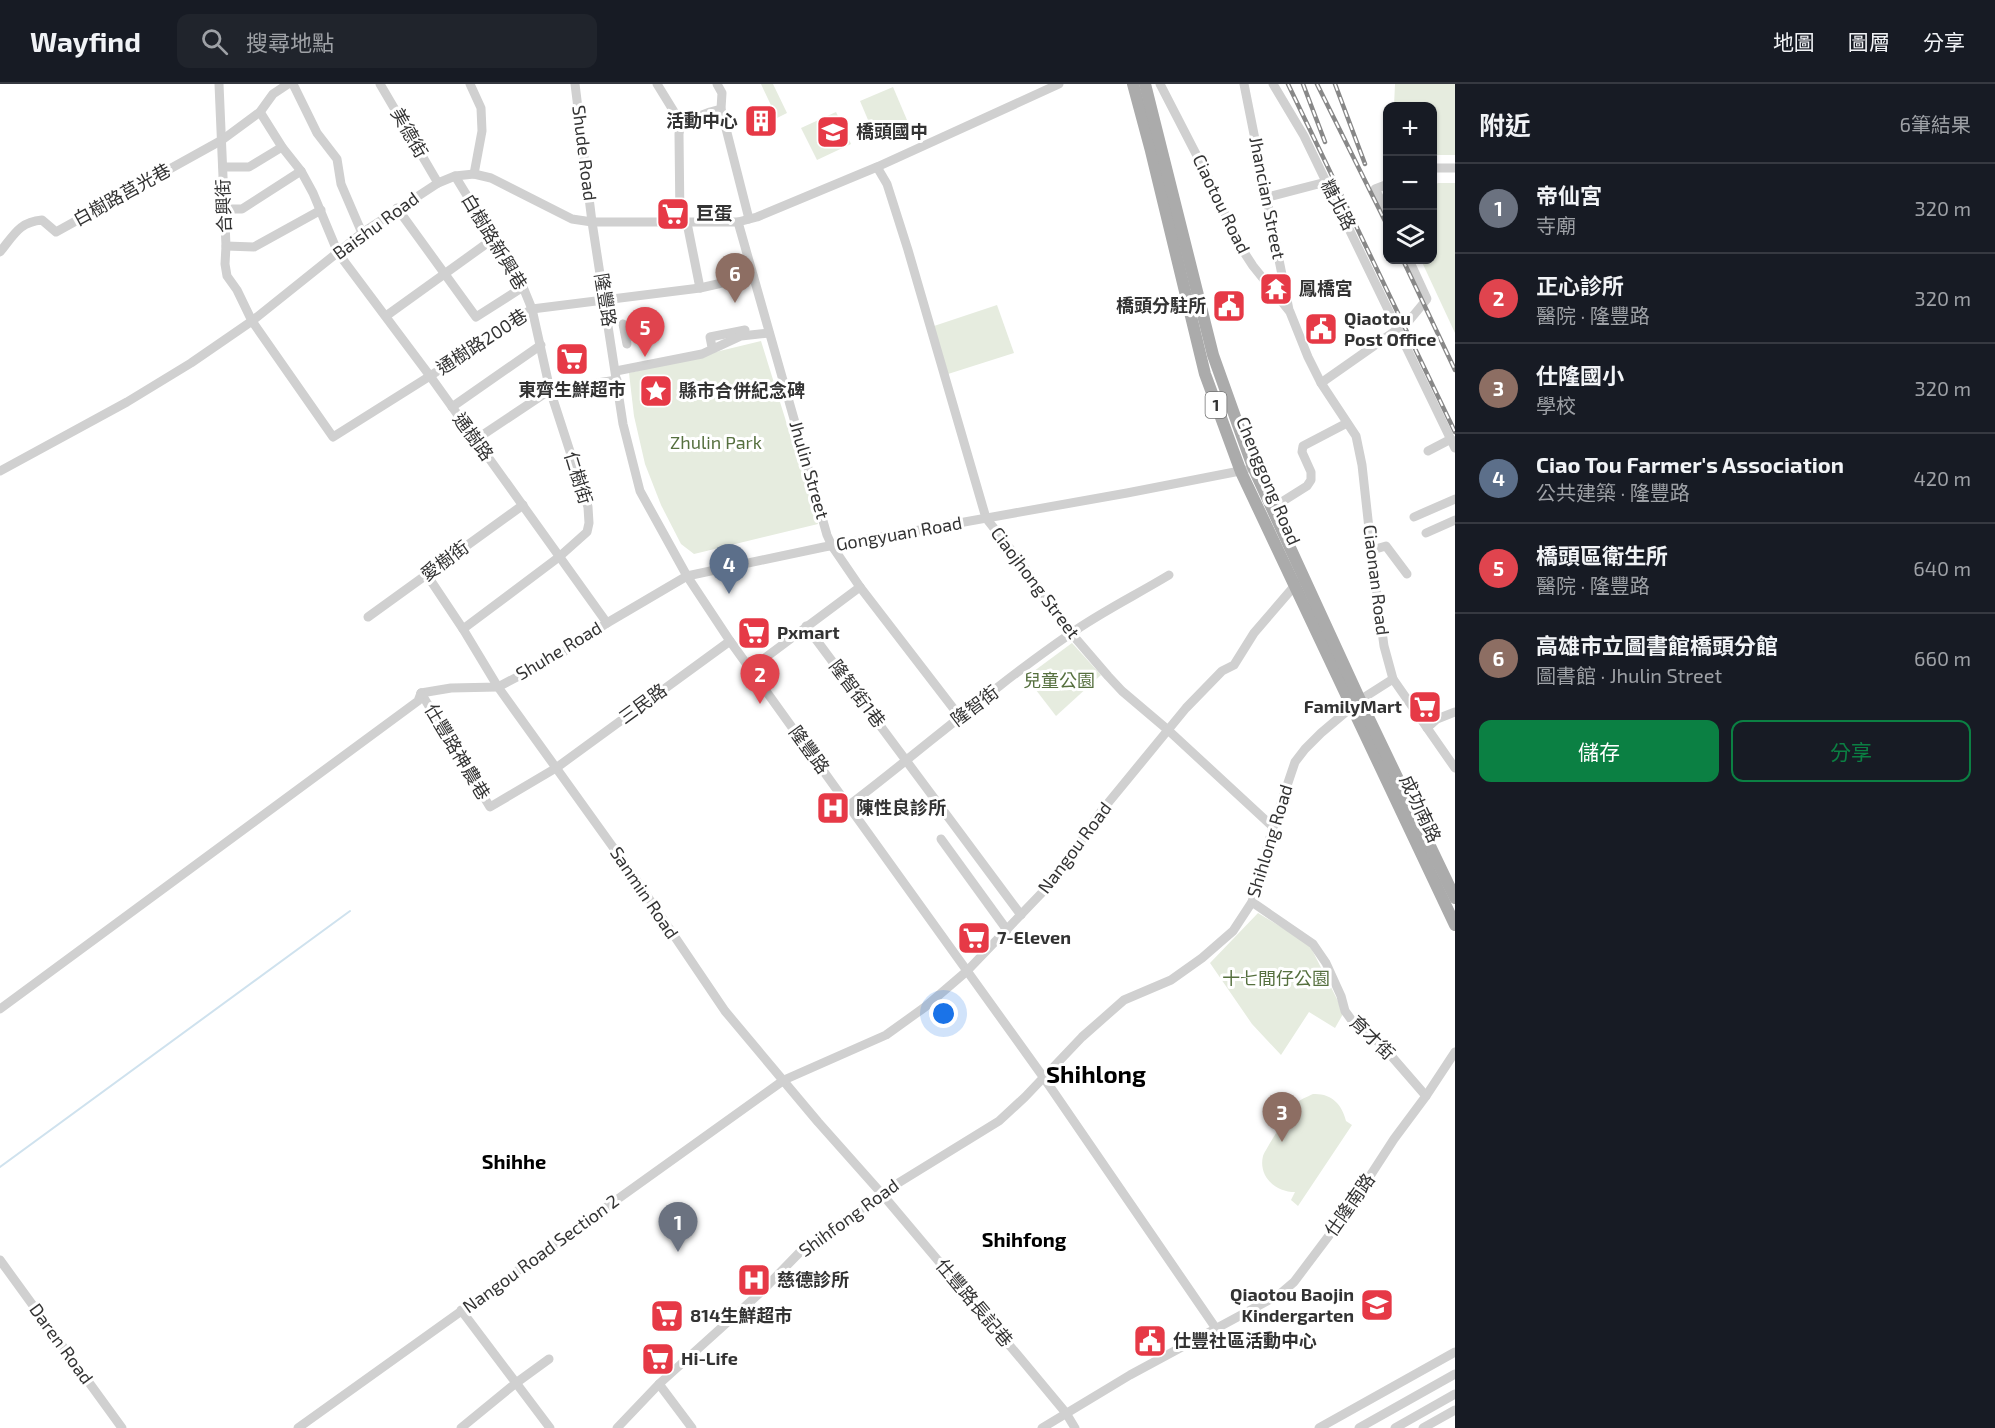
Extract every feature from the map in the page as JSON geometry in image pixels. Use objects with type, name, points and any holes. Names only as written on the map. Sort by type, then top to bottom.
[{"type":"main road","name":"Chenggong Road","points":[[1133,84],[1205,374],[1240,472],[1294,587],[1356,704]]},
{"type":"main road","name":"Chenggong Road","points":[[1144,84],[1213,355],[1253,467],[1303,576],[1356,704]]},
{"type":"main road","name":"成功南路","points":[[1356,704],[1455,898]]},
{"type":"main road","name":"成功南路","points":[[1356,704],[1455,925]]},
{"type":"street","name":"合興街","points":[[219,84],[227,276],[237,290],[252,321],[333,437],[430,376]]},
{"type":"street","points":[[222,140],[260,112],[273,94],[291,84],[317,133],[337,159],[341,184],[362,233]]},
{"type":"street","name":"美德街","points":[[380,84],[438,183]]},
{"type":"street","points":[[470,84],[481,108],[482,131],[474,174]]},
{"type":"street","name":"Shude Road","points":[[575,84],[592,222]]},
{"type":"street","points":[[657,84],[681,123],[679,135],[684,223],[700,288]]},
{"type":"street","points":[[717,84],[722,93],[721,109],[749,219]]},
{"type":"street","name":"Baishu Road","points":[[0,471],[127,402],[191,363],[252,321],[397,208],[438,183],[455,176],[474,174],[491,178],[572,219],[592,222],[738,222],[796,201],[1059,84]]},
{"type":"street","name":"Ciaotou Road","points":[[1160,84],[1211,183],[1238,243],[1253,266],[1290,312],[1321,383]]},
{"type":"street","name":"Jhancian Street","points":[[1244,84],[1290,312]]},
{"type":"street","name":"糖北路","points":[[1274,84],[1305,136],[1453,444]]},
{"type":"street","points":[[681,123],[721,109]]},
{"type":"street","name":"通樹路","points":[[260,112],[282,147],[301,171],[321,210],[338,252],[607,623]]},
{"type":"street","name":"白樹路莒光巷","points":[[0,252],[18,230],[29,221],[42,220],[56,232],[222,140]]},
{"type":"street","points":[[223,167],[249,167],[282,147]]},
{"type":"street","name":"Ciaojhong Street","points":[[877,166],[888,184],[986,519],[1022,564],[1071,633],[1122,691],[1168,730],[1273,827]]},
{"type":"street","points":[[1437,168],[1455,168]]},
{"type":"street","points":[[223,209],[242,209],[301,171]]},
{"type":"street","name":"白樹路新興巷","points":[[455,176],[523,287],[532,309]]},
{"type":"street","points":[[1268,197],[1326,182]]},
{"type":"street","points":[[1383,186],[1375,189],[1383,204]]},
{"type":"street","points":[[397,208],[477,317],[523,287]]},
{"type":"street","points":[[226,246],[254,247],[321,210]]},
{"type":"street","name":"隆豐路","points":[[592,222],[623,424],[640,491],[687,576],[730,641],[1044,1078],[1215,1327]]},
{"type":"street","name":"Jhulin Street","points":[[738,222],[827,535],[860,587],[960,717]]},
{"type":"street","points":[[386,316],[493,239]]},
{"type":"street","points":[[1321,383],[1408,322],[1427,299],[1411,264]]},
{"type":"street","name":"通樹路200巷","points":[[430,376],[532,309],[700,288],[753,276]]},
{"type":"street","name":"仁樹街","points":[[463,628],[560,557],[587,532],[589,523],[588,507],[550,390],[532,309]]},
{"type":"street","points":[[636,322],[640,338],[654,331]]},
{"type":"street","points":[[623,324],[627,344]]},
{"type":"street","points":[[712,347],[711,337],[768,331]]},
{"type":"street","points":[[475,440],[550,390],[617,376],[702,354],[740,333]]},
{"type":"street","points":[[452,407],[541,345]]},
{"type":"street","name":"Ciaonan Road","points":[[1321,383],[1359,445],[1387,662],[1393,679],[1455,768]]},
{"type":"street","points":[[1272,508],[1307,486],[1311,480],[1311,472],[1302,452],[1304,446],[1347,423]]},
{"type":"street","points":[[1428,451],[1453,444]]},
{"type":"street","name":"Gongyuan Road","points":[[687,576],[832,546],[1240,472],[1253,467]]},
{"type":"street","points":[[1414,517],[1455,499]]},
{"type":"street","name":"愛樹街","points":[[368,617],[523,506]]},
{"type":"street","points":[[1426,534],[1455,520]]},
{"type":"street","points":[[1372,549],[1386,546],[1407,574]]},
{"type":"street","name":"Sanmin Road","points":[[427,575],[463,628],[498,687],[633,875],[725,1011],[837,1145],[882,1194]]},
{"type":"street","name":"隆智街","points":[[848,806],[1071,633],[1169,575]]},
{"type":"street","name":"Shuhe Road","points":[[421,693],[451,688],[498,687],[559,655],[607,623],[687,576]]},
{"type":"street","name":"Nangou Road","points":[[784,1080],[886,1035],[925,1007],[967,971],[1058,876],[1099,814],[1186,708],[1222,671],[1234,665],[1254,633],[1303,576]]},
{"type":"street","points":[[750,669],[860,587]]},
{"type":"street","name":"隆智街1巷","points":[[806,626],[1021,915]]},
{"type":"street","name":"三民路","points":[[556,768],[730,641]]},
{"type":"street","name":"Shihlong Road","points":[[1044,1078],[1082,1037],[1124,1000],[1171,980],[1233,932],[1252,902],[1273,827],[1295,762],[1321,733],[1356,704],[1393,679]]},
{"type":"street","points":[[0,1009],[418,701],[421,693]]},
{"type":"street","name":"仕豐路神農巷","points":[[421,693],[490,807],[556,768]]},
{"type":"street","points":[[1427,728],[1437,719],[1455,712]]},
{"type":"street","points":[[941,839],[1007,930]]},
{"type":"street","name":"育才街","points":[[1252,902],[1313,944],[1326,963],[1341,996],[1345,1011],[1356,1026],[1380,1043],[1426,1096]]},
{"type":"street","name":"仕隆南路","points":[[1042,1428],[1215,1327],[1280,1294],[1294,1282],[1346,1213],[1455,1052]]},
{"type":"street","name":"Shihfong Road","points":[[617,1428],[659,1384],[763,1290],[799,1253],[919,1169],[999,1121],[1044,1078]]},
{"type":"street","name":"Nangou Road Section 2","points":[[298,1428],[784,1080]]},
{"type":"street","name":"仕豐路長記巷","points":[[882,1194],[1066,1413],[1075,1428]]},
{"type":"street","name":"Daren Road","points":[[0,1260],[122,1428]]},
{"type":"street","points":[[461,1310],[550,1428]]},
{"type":"street","points":[[1319,1428],[1455,1352]]},
{"type":"street","points":[[461,1428],[549,1359]]},
{"type":"street","points":[[1359,1428],[1455,1374]]},
{"type":"street","points":[[659,1384],[692,1428]]},
{"type":"street","points":[[1395,1428],[1455,1394]]},
{"type":"street","points":[[1423,1428],[1455,1410]]},
{"type":"green space","points":[[761,84],[773,84],[787,113],[777,118]]},
{"type":"green space","points":[[1395,84],[1455,84],[1455,155],[1437,155],[1437,102],[1394,102]]},
{"type":"green space","points":[[893,87],[907,120],[874,134],[860,101]]},
{"type":"green space","points":[[836,112],[851,144],[817,160],[801,128]]},
{"type":"green space","points":[[1455,183],[1455,333],[1423,264],[1437,264],[1437,184]]},
{"type":"green space","points":[[997,305],[1014,353],[948,374],[934,326]]},
{"type":"green space","name":"Zhulin Park","points":[[761,341],[818,524],[694,554],[681,544],[661,505],[645,464],[634,416],[629,373]]},
{"type":"green space","name":"兒童公園","points":[[1072,643],[1101,675],[1056,716],[1026,677]]},
{"type":"green space","name":"十七間仔公園","points":[[1258,913],[1309,944],[1343,1014],[1335,1028],[1309,1012],[1281,1055],[1252,1024],[1210,963]]},
{"type":"green space","points":[[1313,1094],[1325,1095],[1335,1101],[1342,1109],[1346,1121],[1352,1125],[1298,1206],[1291,1200],[1295,1192],[1275,1186],[1266,1177],[1262,1164],[1263,1156],[1293,1107]]},
{"type":"waterway","points":[[0,1167],[350,911]]},
{"type":"railway","points":[[1288,84],[1455,432]]},
{"type":"railway","points":[[1303,84],[1325,142]]},
{"type":"railway","points":[[1317,84],[1383,217]]},
{"type":"railway","points":[[1335,84],[1365,164]]},
{"type":"railway","points":[[1405,264],[1455,370]]},
{"type":"place","name":"活動中心","points":[[761,121]]},
{"type":"place","name":"橋頭國中","points":[[833,132]]},
{"type":"place","name":"巨蛋","points":[[673,214]]},
{"type":"place","name":"鳳橋宮","points":[[1276,289]]},
{"type":"place","name":"高雄市立圖書館橋頭分館","points":[[735,303]]},
{"type":"place","name":"橋頭分駐所","points":[[1229,306]]},
{"type":"place","name":"Qiaotou Post Office","points":[[1321,329]]},
{"type":"place","name":"橋頭區衛生所","points":[[645,357]]},
{"type":"place","name":"東齊生鮮超市","points":[[572,359]]},
{"type":"place","name":"縣市合併紀念碑","points":[[656,391]]},
{"type":"place","name":"Ciao Tou Farmer's Association","points":[[729,594]]},
{"type":"place","name":"Pxmart","points":[[754,633]]},
{"type":"place","name":"正心診所","points":[[760,704]]},
{"type":"place","name":"FamilyMart","points":[[1425,707]]},
{"type":"place","name":"陳性良診所","points":[[833,808]]},
{"type":"place","name":"7-Eleven","points":[[974,938]]},
{"type":"place","name":"仕隆國小","points":[[1282,1142]]},
{"type":"place","name":"帝仙宮","points":[[678,1252]]},
{"type":"place","name":"慈德診所","points":[[754,1280]]},
{"type":"place","name":"Qiaotou Baojin Kindergarten","points":[[1377,1305]]},
{"type":"place","name":"814生鮮超市","points":[[667,1316]]},
{"type":"place","name":"仕豐社區活動中心","points":[[1150,1341]]},
{"type":"place","name":"Hi-Life","points":[[658,1359]]},
{"type":"district","name":"Shihlong","points":[[1096,1075]]},
{"type":"district","name":"Shihhe","points":[[514,1162]]},
{"type":"district","name":"Shihfong","points":[[1024,1240]]}]
